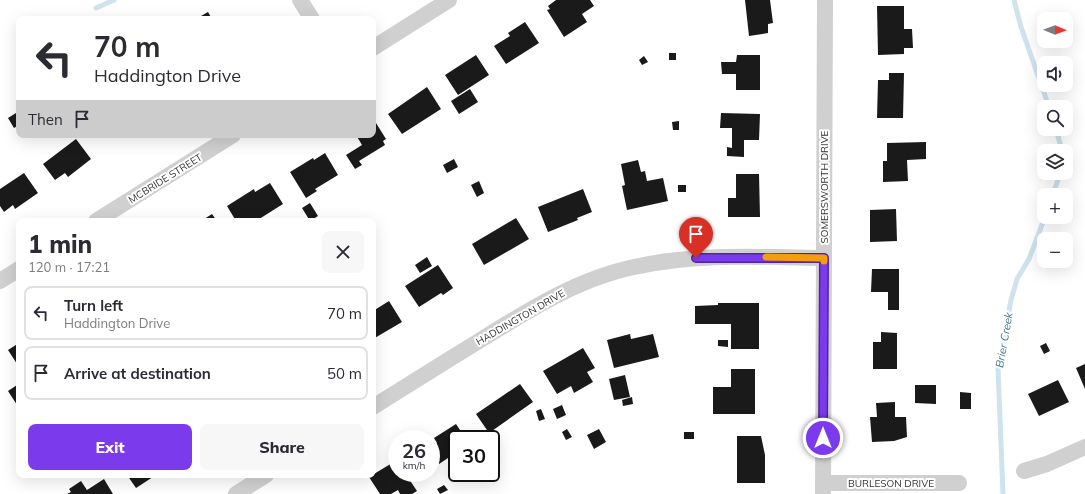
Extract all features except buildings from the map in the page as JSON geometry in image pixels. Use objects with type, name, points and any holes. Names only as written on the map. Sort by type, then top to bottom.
[{"type":"street","points":[[300,0],[310,16]]},
{"type":"street","points":[[376,46],[449,0]]},
{"type":"street","name":"SOMERSWORTH DRIVE","points":[[823,489],[825,0]]},
{"type":"street","name":"MCBRIDE STREET","points":[[101,218],[228,138]]},
{"type":"street","name":"HADDINGTON DRIVE","points":[[376,405],[515,318],[560,293],[602,276],[633,267],[668,260],[710,257],[824,258]]},
{"type":"street","points":[[0,281],[16,271]]},
{"type":"street","points":[[1024,471],[1047,464],[1085,447]]},
{"type":"street","points":[[236,494],[261,478]]},
{"type":"street","name":"BURLESON DRIVE","points":[[823,489],[959,483]]},
{"type":"waterway","points":[[96,8],[114,0]]},
{"type":"waterway","name":"Brier Creek","points":[[1014,0],[1021,27],[1047,100]]},
{"type":"waterway","name":"Brier Creek","points":[[1058,136],[1060,144]]},
{"type":"waterway","name":"Brier Creek","points":[[1055,188],[1058,180]]},
{"type":"waterway","name":"Brier Creek","points":[[1003,494],[998,368],[1011,300],[1017,279],[1029,259],[1042,224]]},
{"type":"slow traffic","points":[[766,257],[824,258],[824,261]]},
{"type":"route","points":[[696,258],[824,258],[823,438]]}]
